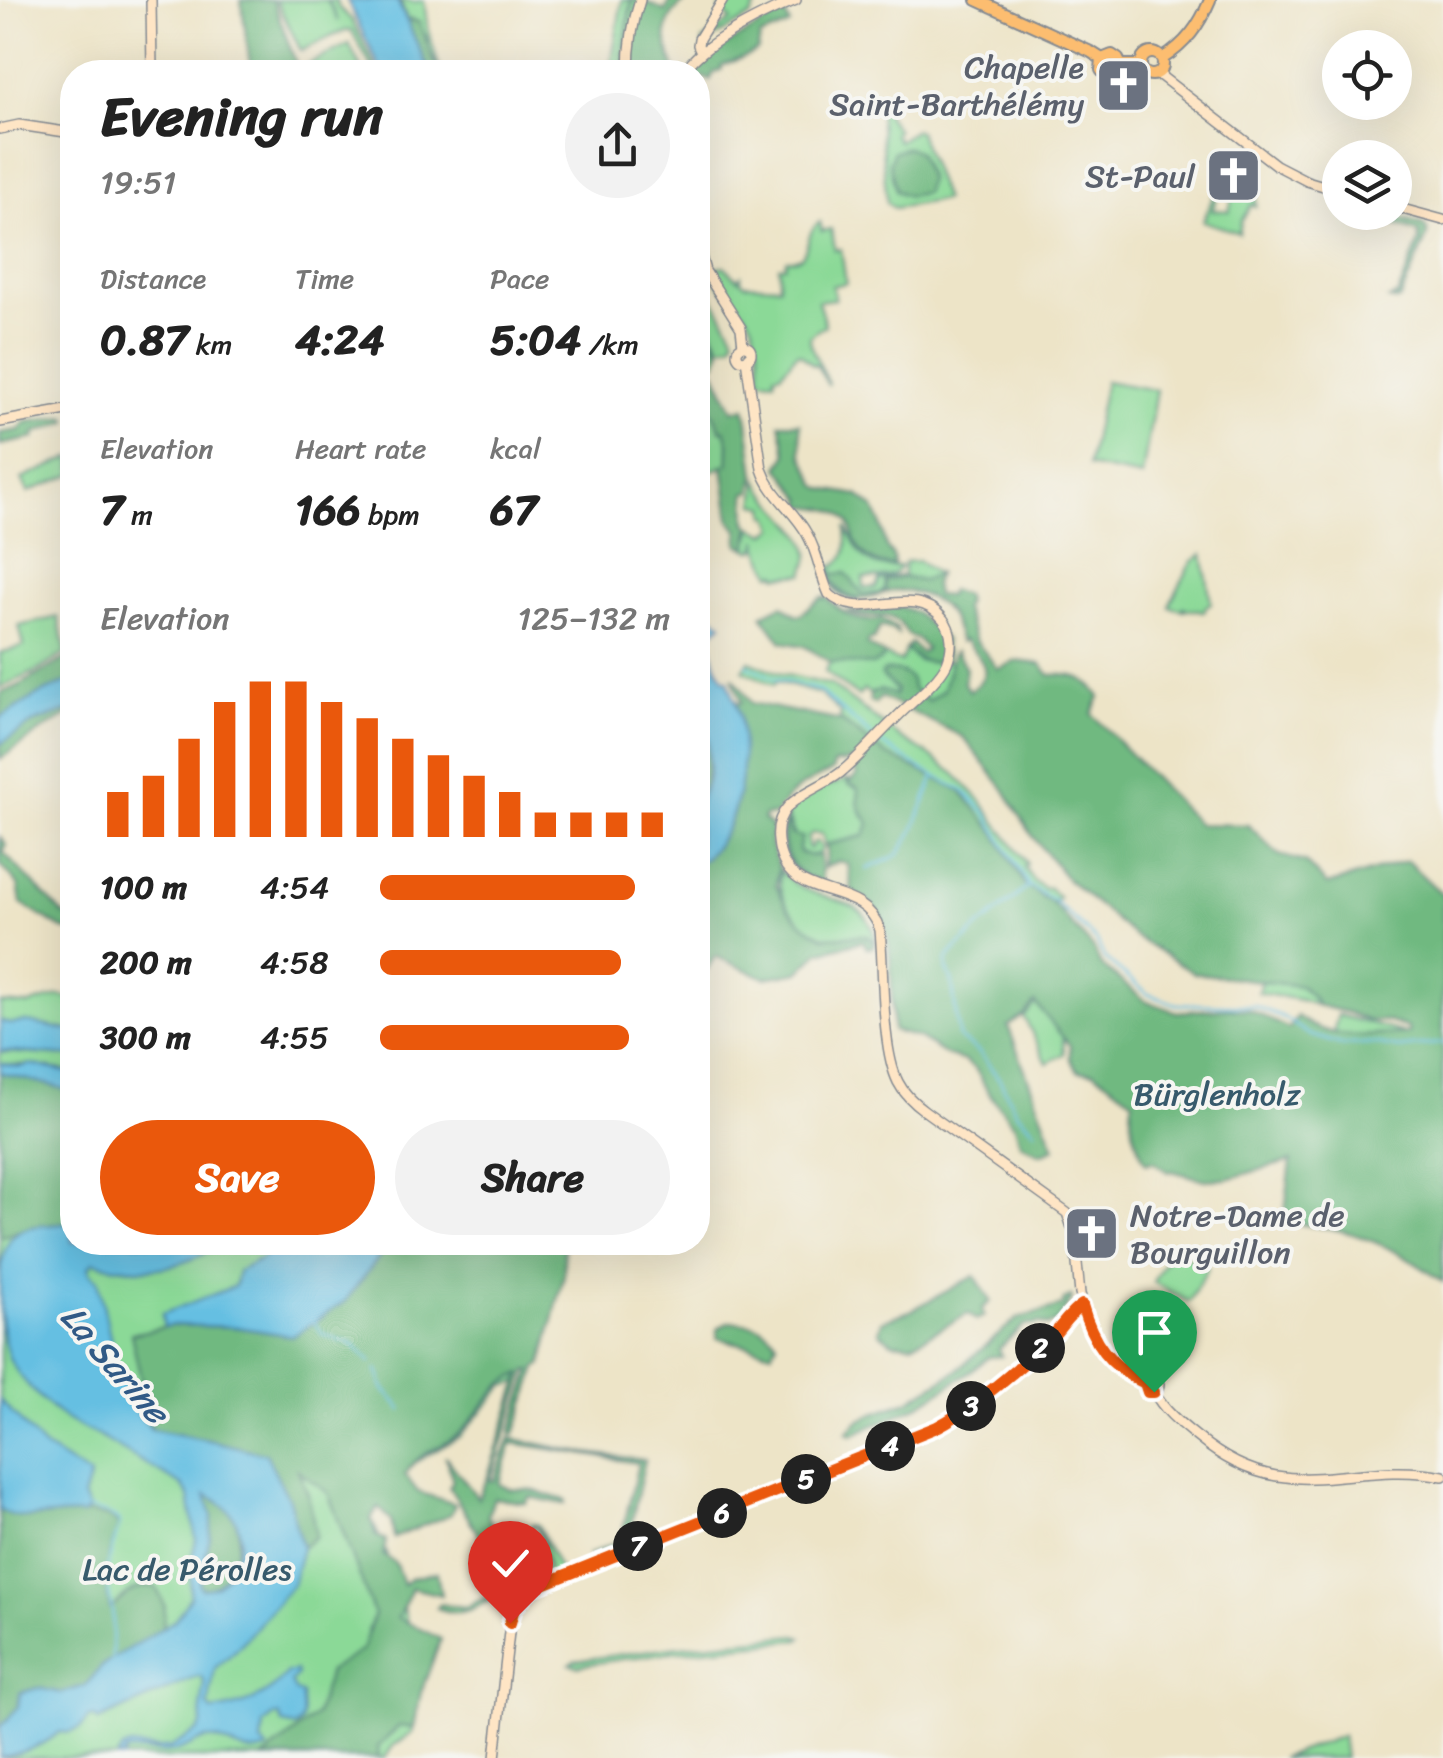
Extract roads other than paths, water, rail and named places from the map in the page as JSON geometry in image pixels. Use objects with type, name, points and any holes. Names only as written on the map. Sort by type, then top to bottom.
[{"type":"main road","points":[[151,0],[152,60]]},
{"type":"main road","points":[[630,60],[631,33],[640,0]]},
{"type":"main road","points":[[701,52],[700,39],[723,0]]},
{"type":"main road","points":[[692,60],[796,0]]},
{"type":"main road","points":[[977,0],[1082,47],[1102,60],[1115,56],[1121,65],[1140,65]]},
{"type":"main road","points":[[1162,59],[1188,39],[1210,0]]},
{"type":"main road","points":[[1158,74],[1163,67],[1162,59],[1158,54],[1147,54],[1140,65],[1146,74],[1158,74],[1266,158],[1322,186]]},
{"type":"main road","points":[[0,129],[19,125],[60,131]]},
{"type":"main road","points":[[1412,212],[1443,220]]},
{"type":"main road","points":[[710,279],[740,328],[743,346],[737,353],[746,359],[763,473],[775,496],[808,536],[826,587],[836,600],[858,606],[922,603],[946,622],[951,639],[944,668],[837,775],[798,796],[779,824],[777,840],[786,866],[795,877],[811,887],[860,902],[877,920],[890,1059],[897,1080],[907,1095],[960,1137],[1065,1210],[1074,1233],[1082,1305],[1099,1347],[1130,1376],[1145,1383],[1156,1380],[1159,1386],[1154,1392],[1166,1409],[1222,1457],[1259,1474],[1282,1478],[1415,1473],[1443,1476]]},
{"type":"main road","points":[[0,422],[60,411]]},
{"type":"main road","points":[[494,1758],[510,1623],[514,1608],[527,1591],[956,1418],[1051,1338],[1082,1305]]},
{"type":"water","points":[[347,0],[397,0],[424,60],[376,60]]},
{"type":"water","points":[[710,615],[722,624],[710,634]]},
{"type":"water","points":[[710,634],[716,664],[738,707],[743,755],[731,817],[712,851]]},
{"type":"water","points":[[60,685],[60,713],[35,722],[0,744],[0,718]]},
{"type":"water","points":[[0,1021],[60,1029],[60,1055],[0,1051]]},
{"type":"water","points":[[0,1063],[60,1070],[60,1088],[55,1086],[1,1073]]},
{"type":"water","name":"Lac de Pérolles","points":[[60,1224],[60,1255],[200,1255],[160,1268],[94,1262],[89,1267],[98,1280],[113,1351],[134,1408],[151,1429],[266,1454],[289,1500],[302,1548],[292,1585],[236,1650],[215,1668],[208,1706],[212,1711],[254,1700],[287,1673],[296,1671],[291,1682],[302,1695],[301,1720],[296,1727],[283,1724],[279,1716],[274,1716],[264,1724],[262,1743],[268,1749],[249,1752],[208,1739],[173,1752],[132,1751],[117,1758],[122,1749],[130,1746],[171,1747],[198,1731],[205,1684],[202,1677],[196,1677],[98,1721],[89,1718],[76,1730],[59,1732],[31,1749],[0,1758],[0,1728],[18,1707],[20,1693],[38,1688],[62,1693],[85,1686],[104,1664],[175,1620],[190,1597],[196,1540],[189,1496],[182,1485],[60,1415],[28,1385],[10,1360],[2,1330],[0,1277],[7,1246],[20,1231]],"holes":[[[206,1495],[233,1515],[240,1541],[221,1581],[213,1587],[201,1588],[212,1517]]]},
{"type":"water","points":[[381,1255],[345,1301],[293,1336],[236,1327],[164,1327],[162,1314],[235,1286],[238,1271],[263,1258]]},
{"type":"water","name":"Lac de Pérolles","points":[[0,1400],[44,1447],[90,1476],[83,1498],[89,1509],[83,1515],[20,1517],[0,1510]]},
{"type":"waterway","points":[[747,665],[775,679],[818,690],[873,737]]},
{"type":"waterway","points":[[879,742],[964,791],[986,813],[1029,886],[1054,901],[1097,941],[1104,958],[1148,994],[1176,1004],[1254,1006],[1283,1017],[1310,1035],[1343,1045],[1371,1043],[1398,1048],[1443,1043]]},
{"type":"waterway","points":[[867,869],[898,855],[913,832],[934,778]]},
{"type":"waterway","points":[[1029,886],[947,959],[947,969],[959,1038],[979,1052],[1000,1080],[1016,1112],[1036,1131]]},
{"type":"waterway","points":[[314,1322],[323,1334],[353,1344],[371,1362]]},
{"type":"waterway","points":[[376,1369],[384,1389],[402,1410]]},
{"type":"waterway","points":[[90,1509],[111,1515],[120,1523],[108,1563],[112,1658]]},
{"type":"place","name":"Chapelle Saint-Barthélémy","points":[[1123,85]]},
{"type":"place","name":"St-Paul","points":[[1234,176]]},
{"type":"place","name":"Notre-Dame de Bourguillon","points":[[1091,1233]]},
{"type":"park label","name":"Bürglenholz","points":[[1217,1094]]},
{"type":"water label","name":"La Sarine","points":[[115,1364]]}]
